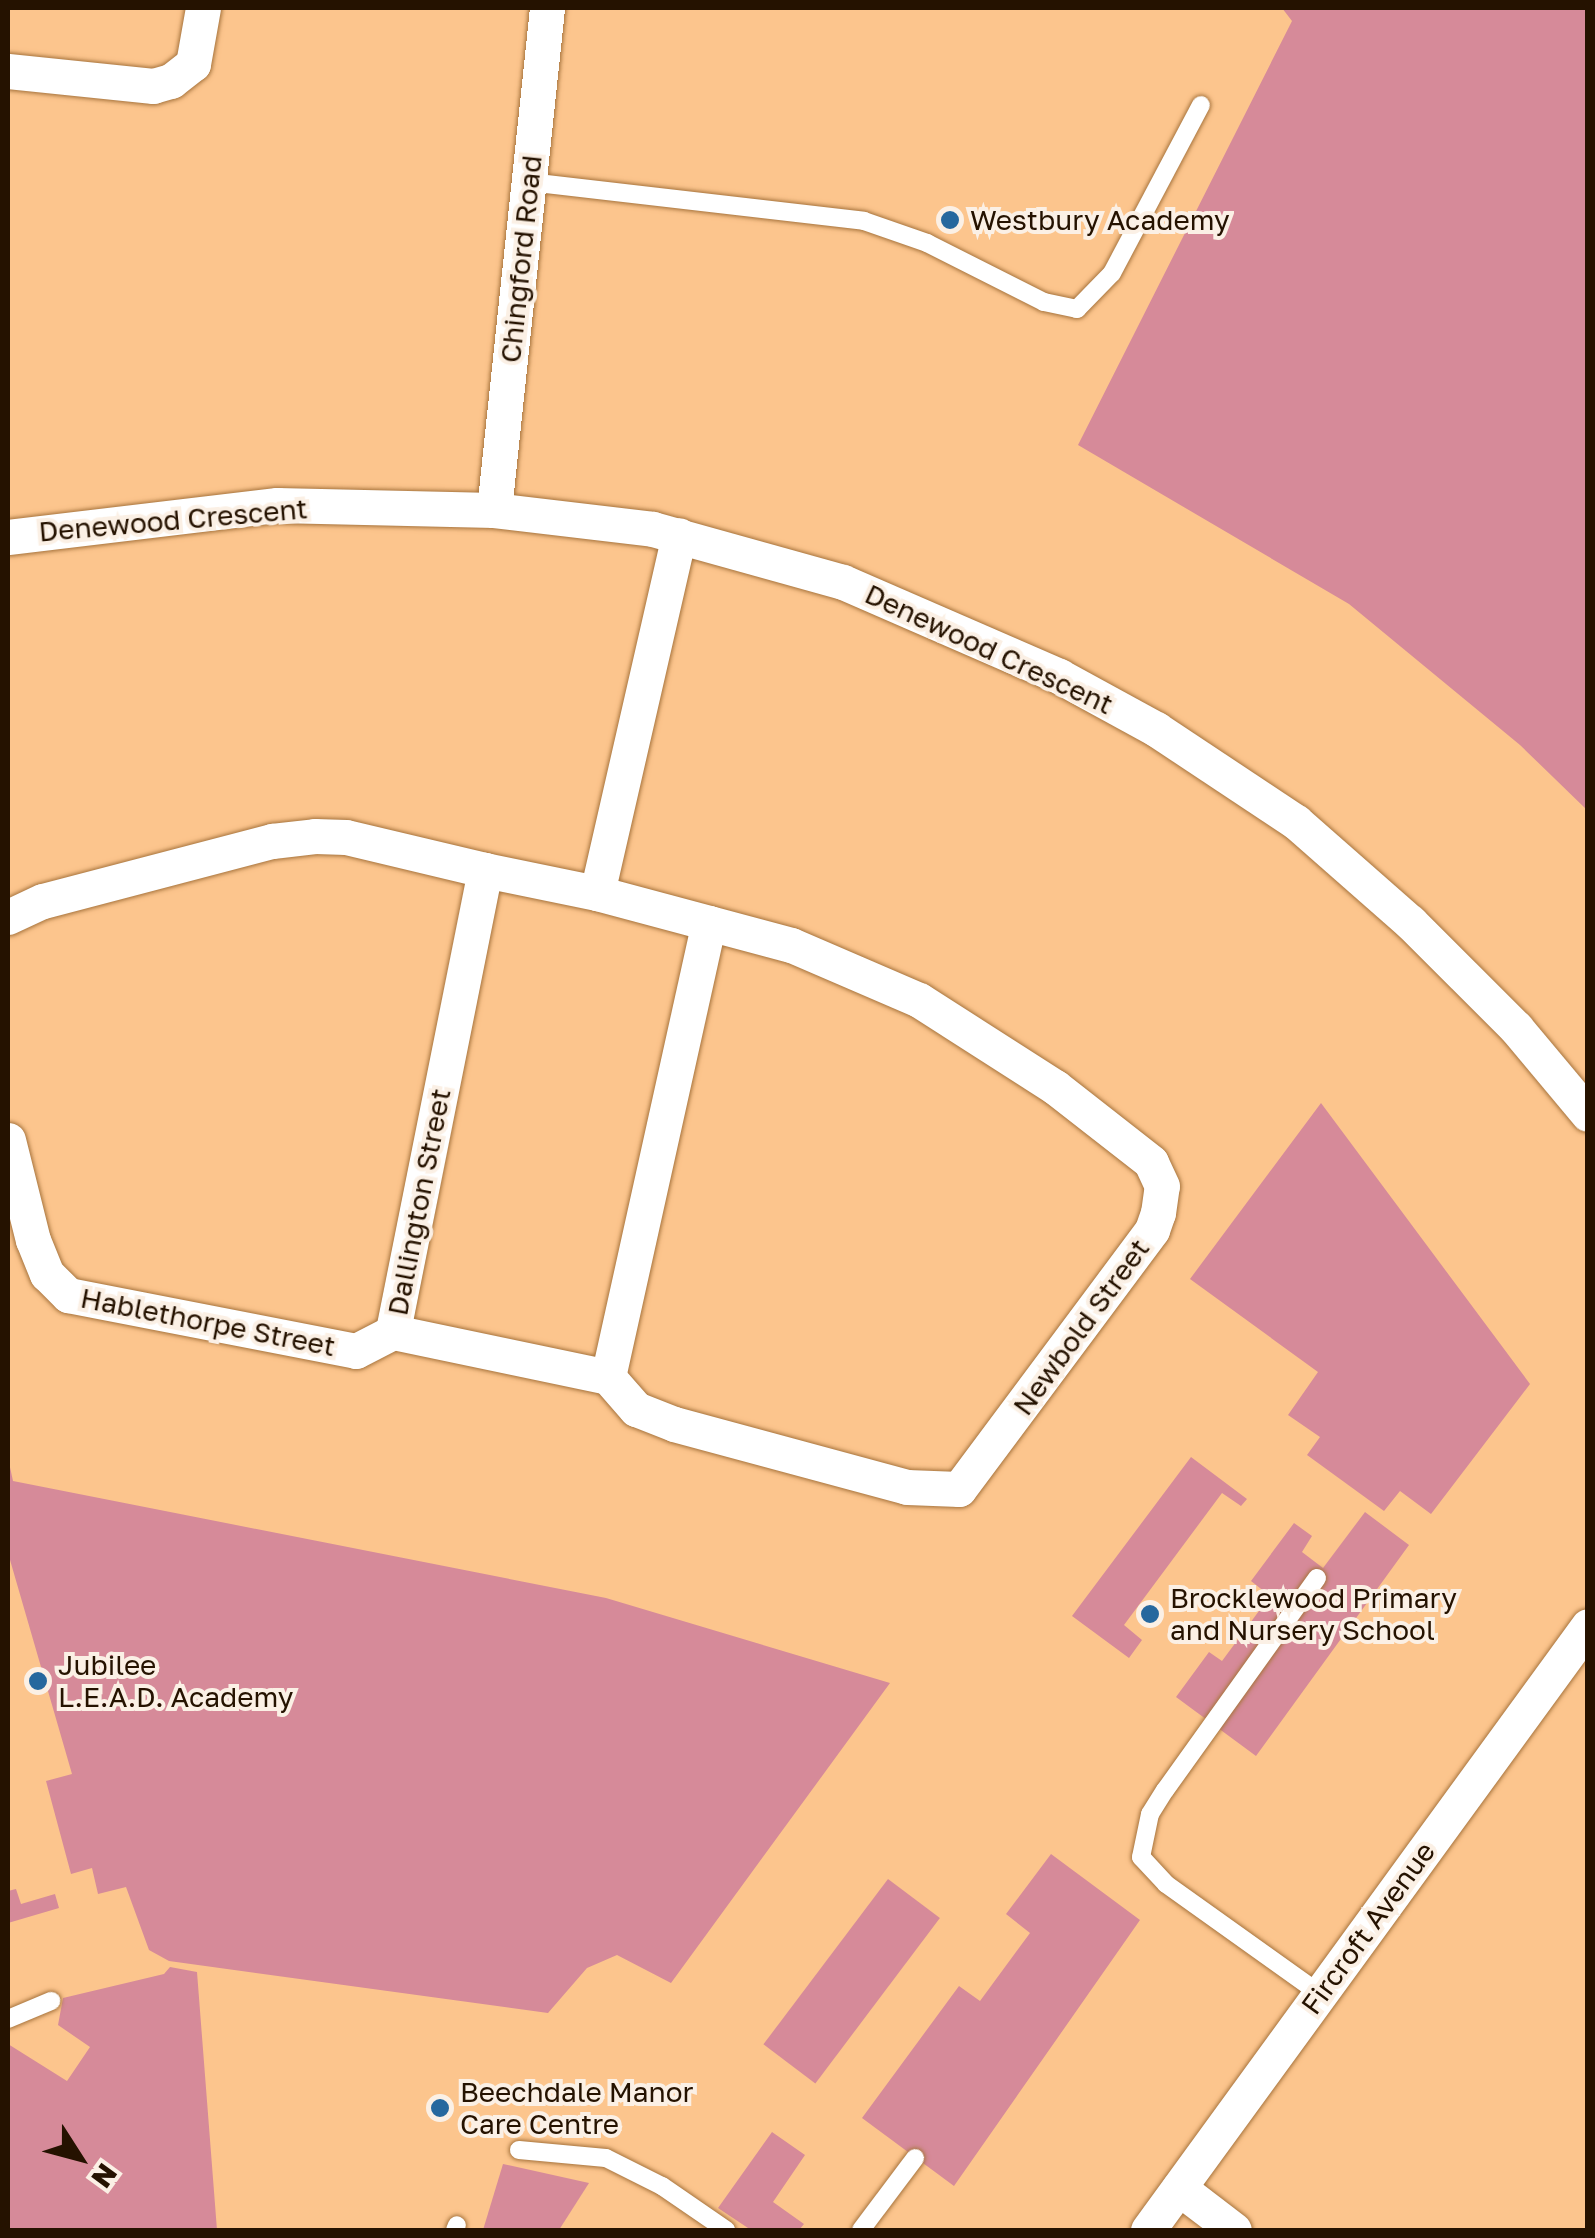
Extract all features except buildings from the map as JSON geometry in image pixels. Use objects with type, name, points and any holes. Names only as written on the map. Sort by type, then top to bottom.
[{"type":"street","points":[[8,72],[153,86],[171,81],[193,64],[202,8]]},
{"type":"street","name":"Chingford Road","points":[[494,510],[547,8]]},
{"type":"street","name":"Denewood Crescent","points":[[8,537],[276,505],[494,510],[678,535],[843,582],[940,620],[1156,729],[1296,822],[1410,922],[1516,1028],[1588,1114]]},
{"type":"street","points":[[597,893],[678,535]]},
{"type":"street","points":[[8,917],[43,901],[272,841],[315,836],[346,837],[597,893],[709,923],[608,1377]]},
{"type":"street","name":"Dallington Street","points":[[485,870],[393,1332],[608,1377]]},
{"type":"street","name":"Newbold Street","points":[[608,1377],[636,1409],[674,1424],[907,1487],[959,1489],[1158,1214],[1162,1186],[1151,1162],[1040,1078],[919,1000],[791,945],[709,923]]},
{"type":"street","name":"Hablethorpe Street","points":[[8,1140],[32,1240],[48,1274],[68,1294],[356,1351],[393,1332]]},
{"type":"street","name":"Fircroft Avenue","points":[[1148,2230],[1588,1626]]},
{"type":"street","points":[[1179,2188],[1234,2230]]},
{"type":"lane","points":[[529,182],[864,221],[927,244],[1044,302],[1077,308],[1112,273],[1201,105]]},
{"type":"lane","points":[[1317,1578],[1150,1814],[1141,1857],[1166,1884],[1320,1994]]},
{"type":"lane","points":[[8,2020],[51,2001]]},
{"type":"lane","points":[[519,2150],[606,2158],[650,2179],[726,2230]]},
{"type":"lane","points":[[861,2230],[915,2158]]},
{"type":"shaded area","points":[[1282,8],[1587,8],[1587,810],[1520,745],[1349,604],[1078,445],[1292,21]]},
{"type":"shaded area","points":[[1321,1103],[1530,1384],[1431,1514],[1400,1491],[1384,1511],[1307,1455],[1320,1437],[1288,1415],[1318,1372],[1190,1279]]},
{"type":"shaded area","points":[[1191,1457],[1247,1499],[1241,1506],[1222,1493],[1124,1625],[1142,1640],[1129,1658],[1072,1616]]},
{"type":"shaded area","points":[[8,1458],[13,1481],[606,1598],[890,1683],[671,1983],[617,1955],[587,1968],[548,2013],[169,1961],[149,1950],[126,1887],[98,1894],[92,1868],[71,1874],[46,1781],[72,1774],[8,1553]]},
{"type":"shaded area","points":[[1365,1512],[1409,1545],[1256,1756],[1176,1697],[1209,1652],[1222,1661],[1270,1596],[1251,1581],[1294,1523],[1312,1536],[1302,1552],[1323,1568]]},
{"type":"shaded area","points":[[1051,1854],[1140,1920],[954,2186],[862,2118],[959,1986],[980,2001],[1030,1933],[1006,1914]]},
{"type":"shaded area","points":[[888,1879],[940,1918],[815,2083],[763,2044]]},
{"type":"shaded area","points":[[16,1889],[21,1904],[55,1894],[59,1908],[8,1923],[8,1891]]},
{"type":"shaded area","points":[[170,1967],[197,1972],[217,2230],[8,2230],[8,2044],[67,2081],[90,2047],[58,2025],[63,1998],[164,1974]]},
{"type":"shaded area","points":[[772,2132],[805,2155],[773,2202],[804,2224],[799,2230],[751,2230],[718,2208]]},
{"type":"shaded area","points":[[503,2164],[589,2183],[559,2230],[483,2230]]},
{"type":"place","name":"Westbury Academy","points":[[950,220]]},
{"type":"place","name":"Brocklewood Primary and Nursery School","points":[[1150,1614]]},
{"type":"place","name":"Jubilee L.E.A.D. Academy","points":[[38,1681]]},
{"type":"place","name":"Beechdale Manor Care Centre","points":[[440,2108]]}]
